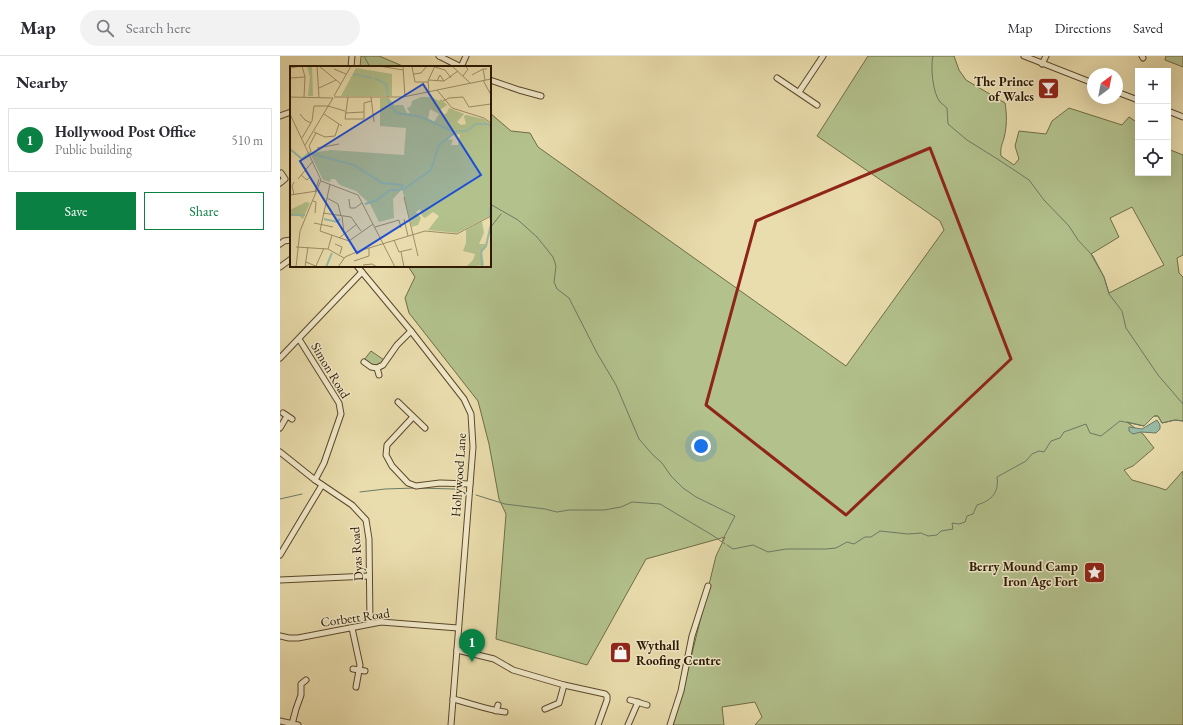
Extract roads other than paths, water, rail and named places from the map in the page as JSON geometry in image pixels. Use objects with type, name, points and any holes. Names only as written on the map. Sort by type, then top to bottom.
[{"type":"street","points":[[350,66],[352,56]]},
{"type":"street","points":[[439,56],[459,66]]},
{"type":"street","points":[[461,66],[466,56]]},
{"type":"street","points":[[799,92],[823,56]]},
{"type":"street","points":[[1024,56],[1087,81]]},
{"type":"street","points":[[1042,64],[1046,56]]},
{"type":"street","points":[[777,78],[817,105]]},
{"type":"street","points":[[491,80],[541,96]]},
{"type":"street","points":[[1123,94],[1135,99]]},
{"type":"street","points":[[280,116],[290,112]]},
{"type":"street","points":[[1171,112],[1183,116]]},
{"type":"street","points":[[280,183],[285,179],[281,173]]},
{"type":"street","points":[[280,244],[284,240],[290,240]]},
{"type":"street","points":[[280,267],[290,261]]},
{"type":"street","name":"Hollywood Lane","points":[[358,267],[411,331],[464,399],[471,414],[473,447],[451,725]]},
{"type":"street","points":[[280,358],[362,272]]},
{"type":"street","points":[[364,362],[377,368],[383,365],[397,345],[411,331]]},
{"type":"street","name":"Simon Road","points":[[299,339],[340,403],[341,408],[341,414],[324,462],[315,480]]},
{"type":"street","points":[[377,368],[379,375]]},
{"type":"street","points":[[398,402],[425,428]]},
{"type":"street","points":[[280,428],[285,414],[292,419]]},
{"type":"street","points":[[413,417],[388,445],[386,455],[392,466],[408,484],[416,486],[440,483],[470,484]]},
{"type":"street","name":"Dyas Road","points":[[280,452],[315,480],[352,505],[366,520],[369,539],[370,624]]},
{"type":"street","points":[[280,555],[322,485]]},
{"type":"street","points":[[280,580],[370,576]]},
{"type":"street","points":[[670,725],[681,691],[692,636],[708,586]]},
{"type":"street","name":"Corbett Road","points":[[280,636],[298,638],[370,624],[389,622],[458,628]]},
{"type":"street","points":[[352,628],[360,665],[356,687]]},
{"type":"street","points":[[457,650],[494,659],[513,670],[564,685],[606,694],[607,700],[598,725]]},
{"type":"street","points":[[280,721],[295,724],[296,709],[301,695],[301,684],[307,679]]},
{"type":"street","points":[[545,709],[559,703],[564,685]]},
{"type":"street","points":[[453,699],[496,711],[505,712]]},
{"type":"street","points":[[630,700],[647,705]]},
{"type":"street","points":[[628,725],[638,702]]},
{"type":"street","points":[[496,711],[498,705]]},
{"type":"waterway","points":[[364,56],[369,66]]},
{"type":"waterway","points":[[933,56],[932,66],[934,87],[940,102],[947,108],[948,124],[967,140],[1029,180],[1044,200],[1069,226],[1078,240],[1093,256],[1104,277],[1109,294],[1122,311],[1126,328],[1158,375],[1183,404]]},
{"type":"waterway","points":[[491,205],[518,220],[537,237],[553,257],[556,266],[554,282],[557,289],[569,298],[597,353],[616,385],[639,439],[683,488],[696,497],[735,516],[722,541]]},
{"type":"waterway","points":[[491,227],[501,214]]},
{"type":"waterway","points":[[727,545],[733,549],[753,545],[768,552],[786,549],[836,548],[847,542],[854,544],[865,537],[871,537],[880,531],[908,534],[921,533],[928,536],[937,535],[941,531],[953,529],[952,523],[959,524],[965,522],[967,516],[973,514],[977,505],[987,501],[996,492],[997,477],[1026,461],[1032,454],[1039,451],[1044,452],[1051,441],[1060,438],[1064,432],[1086,424],[1090,433],[1101,436],[1120,421],[1144,426],[1154,416],[1158,416],[1162,423],[1175,420],[1183,421]]},
{"type":"waterway","points":[[360,492],[415,488]]},
{"type":"waterway","points":[[418,488],[454,489],[465,492]]},
{"type":"waterway","points":[[280,499],[302,494]]},
{"type":"waterway","points":[[476,495],[505,504],[557,512],[569,510],[604,510],[621,507],[632,502],[660,504],[725,544]]},
{"type":"place","name":"The Prince of Wales","points":[[1049,88]]},
{"type":"place","name":"Berry Mound Camp Iron Age Fort","points":[[1094,573]]},
{"type":"place","name":"Wythall Roofing Centre","points":[[621,652]]},
{"type":"place","name":"Hollywood Post Office","points":[[472,662]]}]
